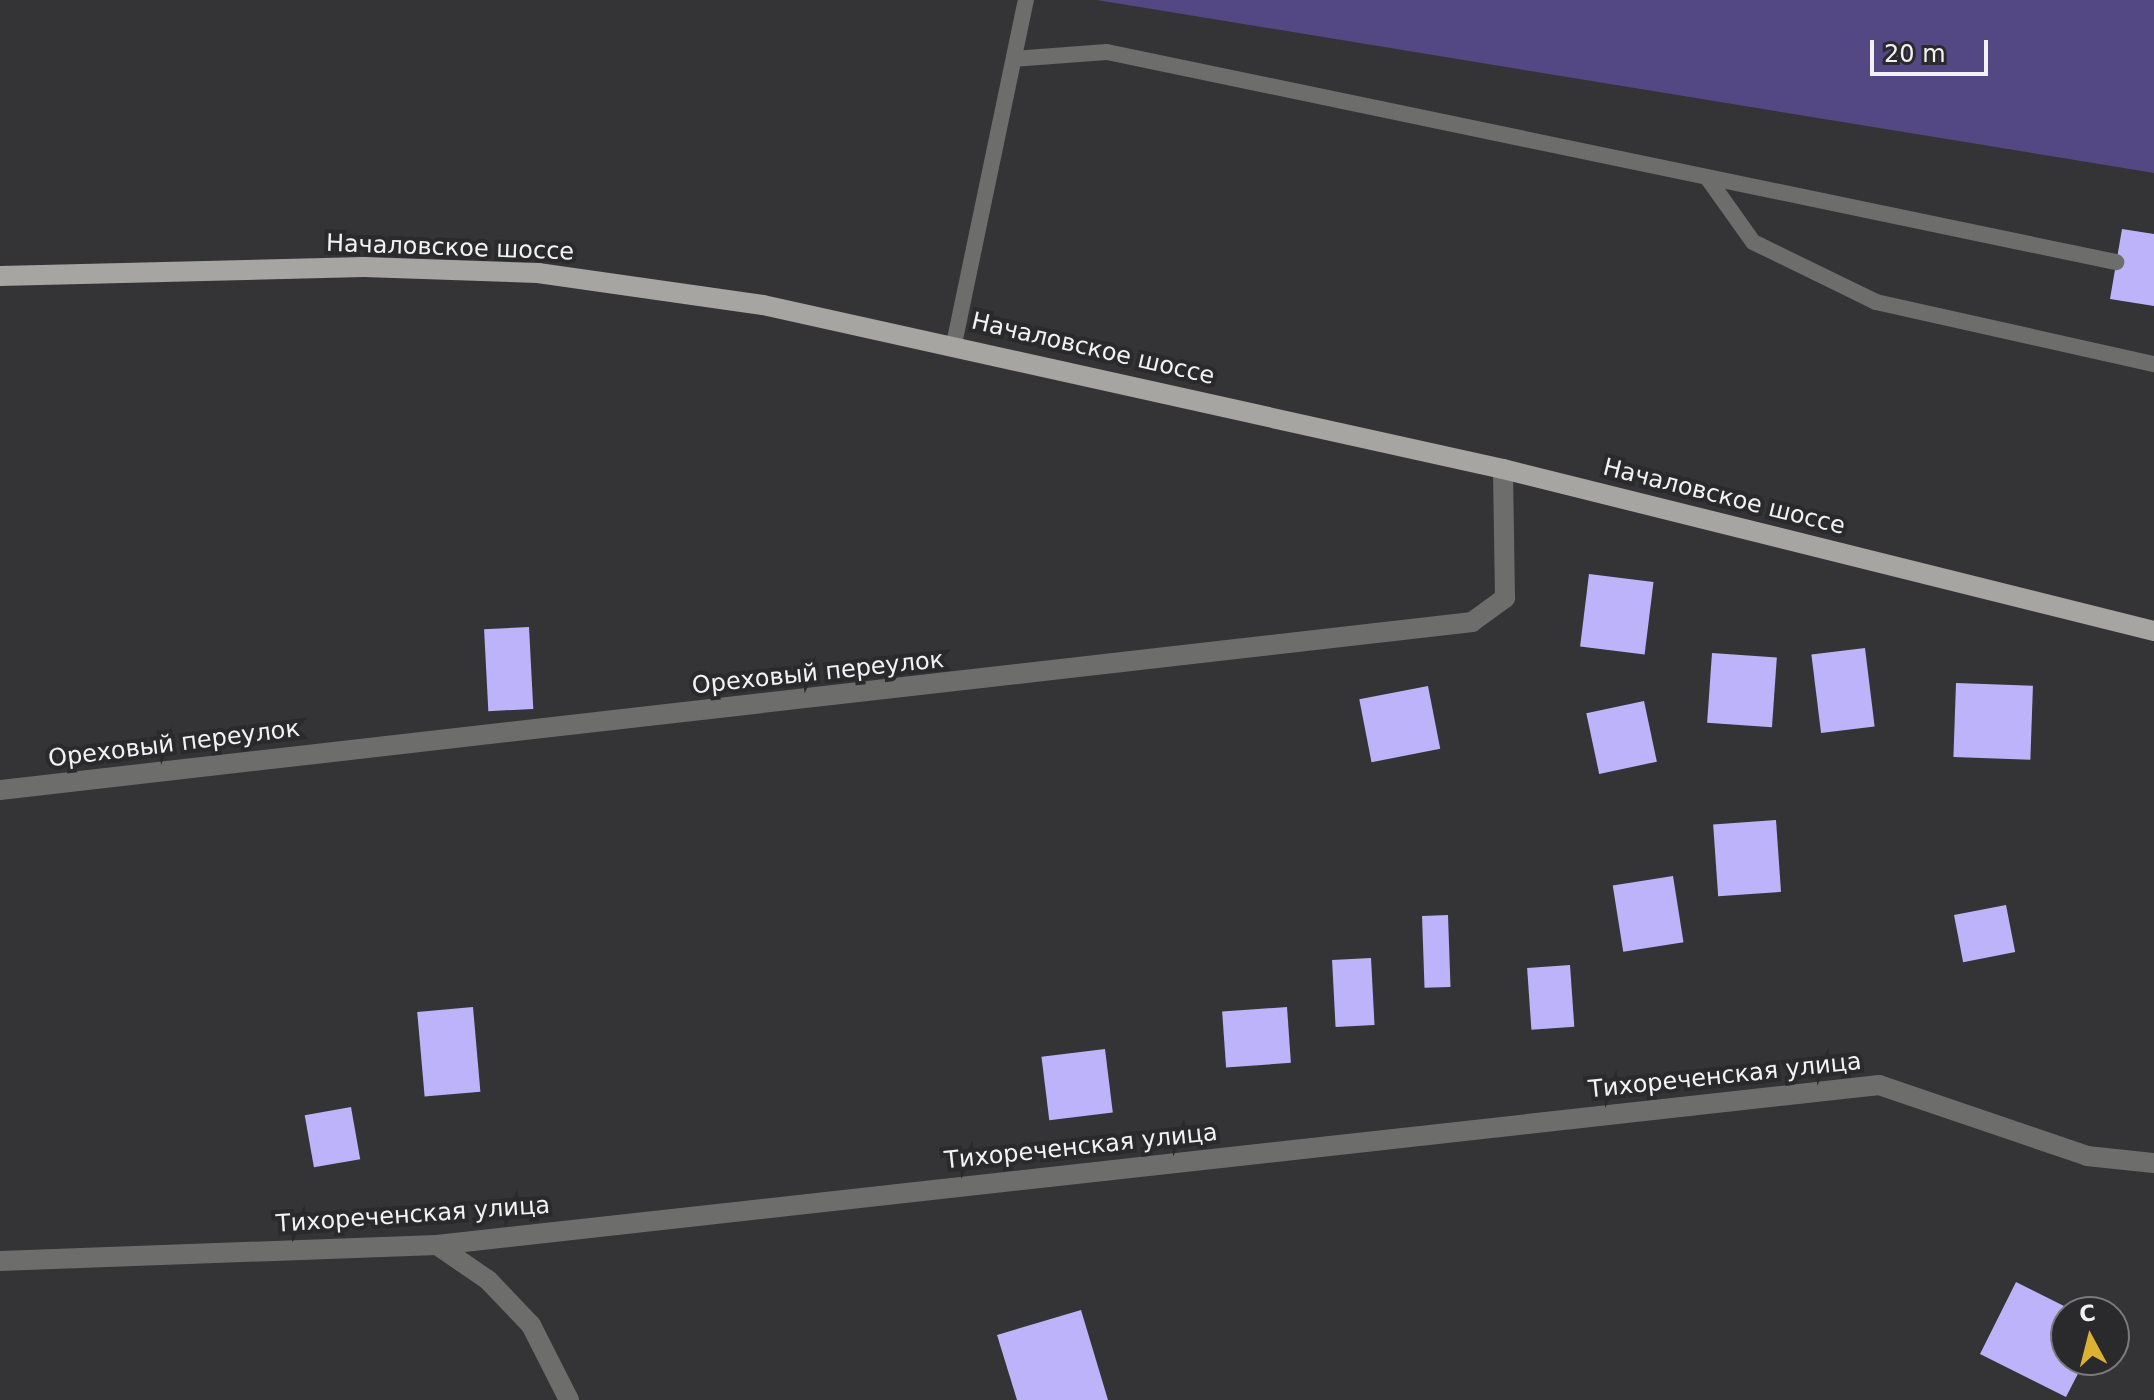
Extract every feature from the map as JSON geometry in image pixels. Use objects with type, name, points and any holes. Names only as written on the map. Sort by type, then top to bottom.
[{"type":"main road","name":"Началовское шоссе","points":[[0,276],[364,267],[538,273],[763,305],[954,344],[1503,469],[2154,631]]},
{"type":"street","name":"Ореховый переулок","points":[[0,790],[1472,622],[1505,598],[1503,469]]},
{"type":"street","name":"Тихореченская улица","points":[[0,1261],[437,1245],[1879,1085],[2087,1156],[2154,1163]]},
{"type":"street","points":[[437,1245],[488,1280],[531,1325],[569,1400]]},
{"type":"lane","points":[[954,344],[1026,0]]},
{"type":"lane","points":[[1014,59],[1107,52],[1709,180],[2116,262]]},
{"type":"lane","points":[[1709,180],[1753,242],[1876,302],[2154,364]]},
{"type":"shaded area","points":[[1097,0],[2154,0],[2154,173]]},
{"type":"building","points":[[2122,229],[2154,234],[2154,306],[2110,299]]},
{"type":"building","points":[[1589,574],[1654,582],[1645,654],[1580,646]]},
{"type":"building","points":[[529,627],[533,709],[488,711],[484,629]]},
{"type":"building","points":[[1865,648],[1875,726],[1821,733],[1811,655]]},
{"type":"building","points":[[1712,653],[1777,658],[1772,727],[1707,723]]},
{"type":"building","points":[[1956,683],[2033,686],[2030,760],[1953,757]]},
{"type":"building","points":[[1428,686],[1440,749],[1371,762],[1359,699]]},
{"type":"building","points":[[1644,701],[1657,762],[1599,774],[1586,713]]},
{"type":"building","points":[[1776,820],[1781,892],[1718,896],[1713,824]]},
{"type":"building","points":[[1673,876],[1683,942],[1623,952],[1613,886]]},
{"type":"building","points":[[2006,905],[2015,952],[1963,962],[1954,915]]},
{"type":"building","points":[[1448,915],[1451,987],[1425,988],[1422,916]]},
{"type":"building","points":[[1371,958],[1375,1025],[1336,1027],[1332,960]]},
{"type":"building","points":[[1570,965],[1574,1027],[1531,1030],[1527,968]]},
{"type":"building","points":[[473,1007],[480,1092],[425,1097],[417,1012]]},
{"type":"building","points":[[1287,1007],[1291,1063],[1226,1067],[1222,1012]]},
{"type":"building","points":[[1105,1049],[1113,1113],[1049,1120],[1041,1057]]},
{"type":"building","points":[[351,1107],[360,1159],[314,1167],[305,1115]]},
{"type":"building","points":[[2016,1282],[2050,1299],[2050,1376],[2077,1376],[2066,1397],[1980,1354]]},
{"type":"building","points":[[1081,1310],[1108,1400],[1017,1400],[997,1335]]}]
